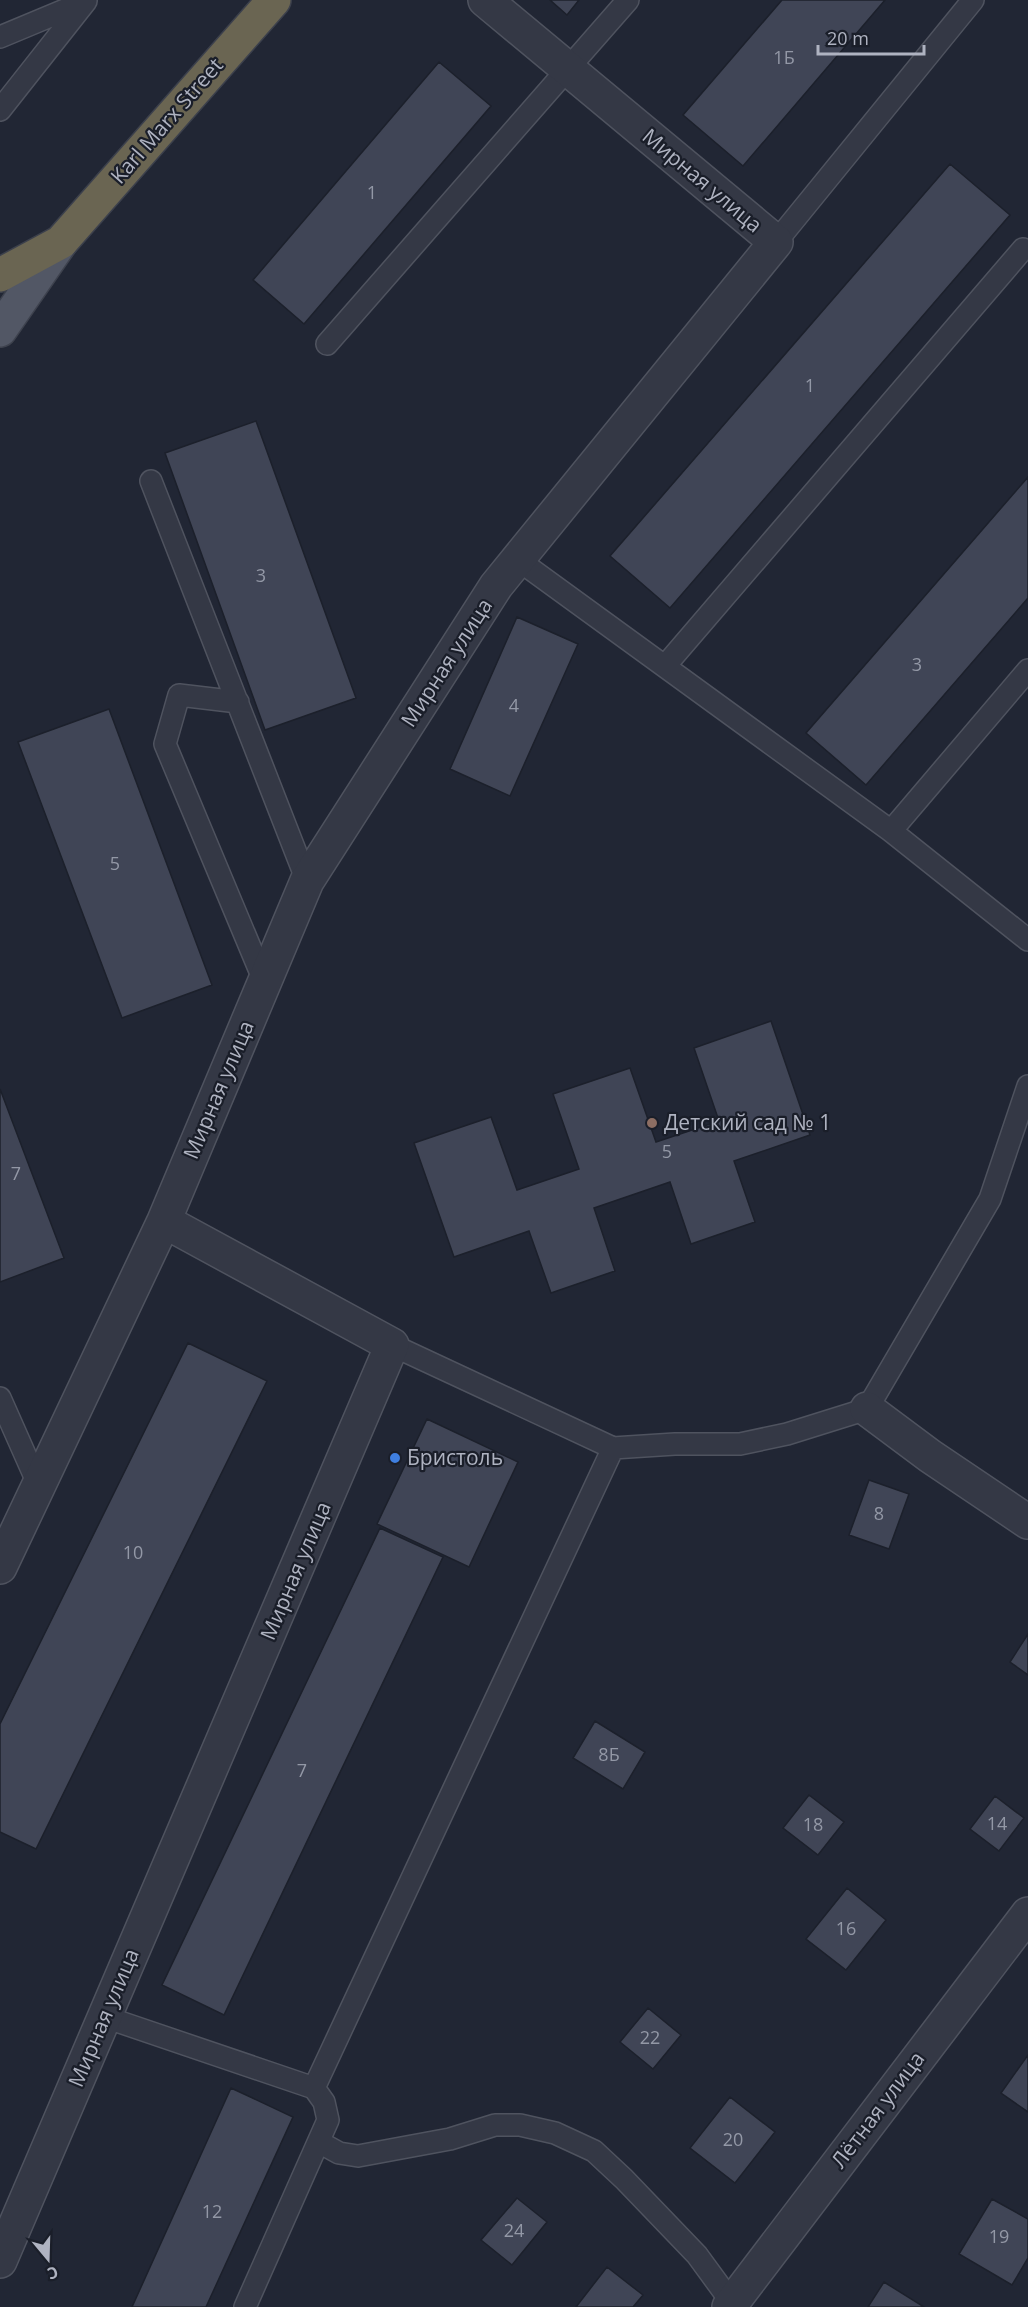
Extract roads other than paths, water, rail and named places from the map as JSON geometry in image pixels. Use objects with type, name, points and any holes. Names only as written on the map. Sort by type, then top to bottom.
[{"type":"highway","name":"Karl Marx Street","points":[[61,242],[274,0]]},
{"type":"highway","points":[[0,275],[61,242]]},
{"type":"main road","points":[[0,330],[61,242]]},
{"type":"street","name":"Мирная улица","points":[[0,1567],[164,1221],[307,881],[496,586],[776,242],[485,0]]},
{"type":"street","points":[[164,1221],[392,1345]]},
{"type":"street","name":"Мирная улица","points":[[0,2261],[392,1345]]},
{"type":"street","points":[[867,1409],[930,1456],[1028,1522]]},
{"type":"street","name":"Лётная улица","points":[[732,2305],[1028,1914]]},
{"type":"lane","points":[[0,38],[87,0]]},
{"type":"lane","points":[[0,110],[87,0]]},
{"type":"lane","points":[[327,344],[628,0]]},
{"type":"lane","points":[[776,242],[972,0]]},
{"type":"lane","points":[[665,666],[1023,249]]},
{"type":"lane","points":[[152,481],[307,881]]},
{"type":"lane","points":[[517,559],[891,831],[1028,940]]},
{"type":"lane","points":[[891,831],[1028,670]]},
{"type":"lane","points":[[237,702],[179,695],[165,744],[265,983]]},
{"type":"lane","points":[[392,1345],[613,1448],[675,1444],[740,1444],[787,1434],[867,1409],[990,1199],[1028,1086]]},
{"type":"lane","points":[[0,1398],[39,1486]]},
{"type":"lane","points":[[314,2088],[613,1448]]},
{"type":"lane","points":[[105,2017],[314,2088],[324,2102],[328,2120],[245,2307]]},
{"type":"lane","points":[[319,2142],[339,2153],[358,2156],[450,2139],[495,2125],[520,2125],[555,2133],[594,2151],[616,2172],[697,2255],[732,2305]]},
{"type":"place","name":"Детский сад № 1","points":[[652,1123]]},
{"type":"place","name":"Бристоль","points":[[395,1458]]}]
